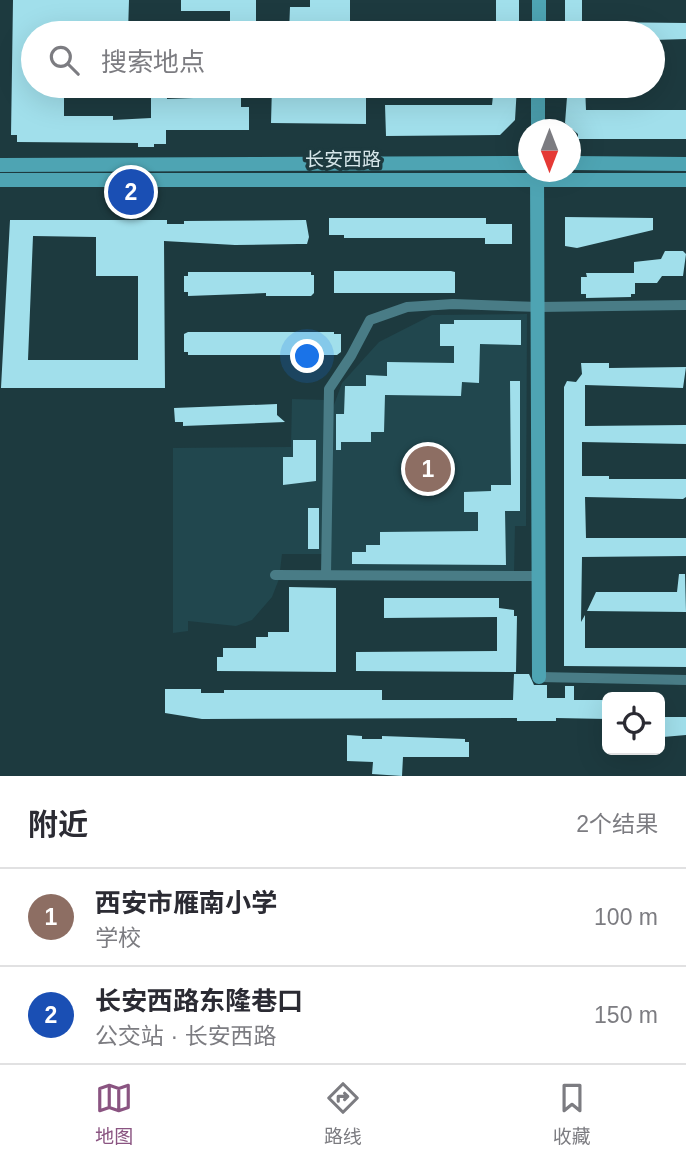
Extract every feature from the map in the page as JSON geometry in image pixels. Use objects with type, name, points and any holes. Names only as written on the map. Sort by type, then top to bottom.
[{"type":"main road","points":[[539,0],[539,21]]},
{"type":"main road","points":[[538,98],[538,119]]},
{"type":"main road","name":"长安西路","points":[[0,165],[518,163]]},
{"type":"main road","points":[[581,163],[686,164]]},
{"type":"main road","name":"长安西路","points":[[0,180],[518,175]]},
{"type":"main road","name":"长安西路","points":[[581,176],[686,180]]},
{"type":"main road","points":[[537,182],[539,677]]},
{"type":"street","points":[[326,575],[329,389],[370,320],[407,306],[686,304]]},
{"type":"street","points":[[275,575],[539,576]]},
{"type":"street","points":[[539,677],[686,680]]},
{"type":"shaded area","points":[[527,314],[526,526],[515,526],[514,573],[330,572],[331,413],[342,383],[379,342],[432,315]]},
{"type":"shaded area","points":[[292,399],[326,400],[324,554],[282,554],[279,579],[272,597],[252,620],[236,626],[188,621],[188,631],[173,633],[173,448],[291,447]]},
{"type":"building","points":[[13,0],[129,0],[128,21],[21,21],[21,98],[64,98],[64,116],[113,116],[113,120],[151,118],[151,98],[241,98],[241,107],[249,107],[249,130],[166,130],[166,144],[154,144],[154,147],[138,147],[138,143],[17,142],[17,135],[11,135]]},
{"type":"building","points":[[181,0],[256,0],[256,21],[230,21],[230,11],[181,11]]},
{"type":"building","points":[[310,0],[350,0],[350,21],[289,21],[290,7],[310,7]]},
{"type":"building","points":[[496,0],[519,0],[519,21],[496,21]]},
{"type":"building","points":[[565,0],[582,0],[582,21],[565,21]]},
{"type":"building","points":[[665,23],[686,23],[686,39],[665,40]]},
{"type":"building","points":[[272,98],[366,98],[366,124],[271,123]]},
{"type":"building","points":[[493,98],[516,98],[515,120],[500,135],[386,136],[385,105],[492,105]]},
{"type":"building","points":[[567,98],[586,98],[586,110],[686,110],[686,139],[581,139],[581,119],[565,119]]},
{"type":"building","points":[[565,217],[653,218],[653,230],[577,248],[565,246]]},
{"type":"building","points":[[329,218],[486,218],[486,224],[512,224],[512,244],[485,244],[485,238],[344,238],[344,235],[329,235]]},
{"type":"building","points":[[10,220],[167,220],[167,224],[184,224],[184,221],[306,220],[309,237],[307,244],[235,245],[164,241],[165,388],[1,388]],"holes":[[[33,236],[96,237],[96,276],[138,276],[138,360],[28,360]]]},
{"type":"building","points":[[665,251],[683,251],[686,254],[683,276],[662,276],[657,283],[635,283],[635,294],[631,294],[631,297],[586,298],[586,294],[581,294],[581,277],[587,277],[586,273],[634,273],[634,262],[661,259]]},
{"type":"building","points":[[334,271],[451,271],[455,272],[455,293],[334,293]]},
{"type":"building","points":[[188,272],[311,272],[311,275],[314,275],[314,293],[311,296],[266,296],[266,293],[188,296],[188,292],[184,292],[184,276],[188,276]]},
{"type":"building","points":[[454,320],[521,320],[521,345],[480,344],[479,383],[462,382],[461,396],[385,395],[384,432],[371,432],[371,442],[341,442],[341,450],[336,450],[336,414],[344,414],[345,386],[366,386],[366,375],[387,376],[387,362],[454,363],[454,346],[440,346],[440,324],[454,324]]},
{"type":"building","points":[[334,332],[341,334],[341,352],[337,355],[188,355],[188,352],[184,352],[184,334]]},
{"type":"building","points":[[581,363],[609,363],[609,368],[686,367],[683,388],[585,385],[585,426],[686,425],[686,444],[582,442],[582,476],[609,476],[609,479],[686,479],[686,497],[683,499],[585,497],[586,538],[686,538],[686,556],[582,557],[581,622],[585,615],[585,648],[686,648],[686,667],[564,666],[564,387],[567,381],[576,382],[582,374]]},
{"type":"building","points":[[510,381],[520,381],[520,511],[505,511],[506,565],[352,564],[352,552],[366,552],[366,545],[380,545],[380,532],[478,531],[478,512],[464,512],[464,492],[491,491],[491,485],[511,485]]},
{"type":"building","points":[[277,404],[277,415],[285,422],[183,426],[183,422],[175,422],[174,408]]},
{"type":"building","points":[[293,440],[316,440],[316,481],[283,485],[283,457],[293,457]]},
{"type":"building","points":[[308,508],[319,508],[319,549],[308,549]]},
{"type":"building","points":[[679,574],[685,574],[686,612],[587,611],[596,592],[677,592]]},
{"type":"building","points":[[289,587],[336,588],[336,672],[217,671],[217,657],[223,657],[223,648],[256,648],[256,637],[268,637],[268,632],[289,632]]},
{"type":"building","points":[[384,598],[499,598],[499,608],[514,610],[514,616],[517,616],[516,672],[356,671],[356,652],[497,651],[497,617],[384,618]]},
{"type":"building","points":[[514,674],[529,674],[534,685],[547,685],[547,698],[565,698],[565,686],[574,686],[574,700],[602,700],[602,719],[202,719],[165,713],[165,689],[201,689],[201,693],[224,693],[224,690],[382,690],[382,700],[513,700]]},
{"type":"building","points":[[665,717],[686,717],[686,735],[665,737]]},
{"type":"building","points":[[347,735],[362,736],[362,739],[382,739],[382,736],[465,739],[465,742],[469,742],[469,757],[403,757],[402,776],[372,774],[373,762],[347,761]]},
{"type":"place","name":"长安西路东隆巷口","points":[[131,192]]},
{"type":"place","name":"西安市雁南小学","points":[[428,469]]}]
